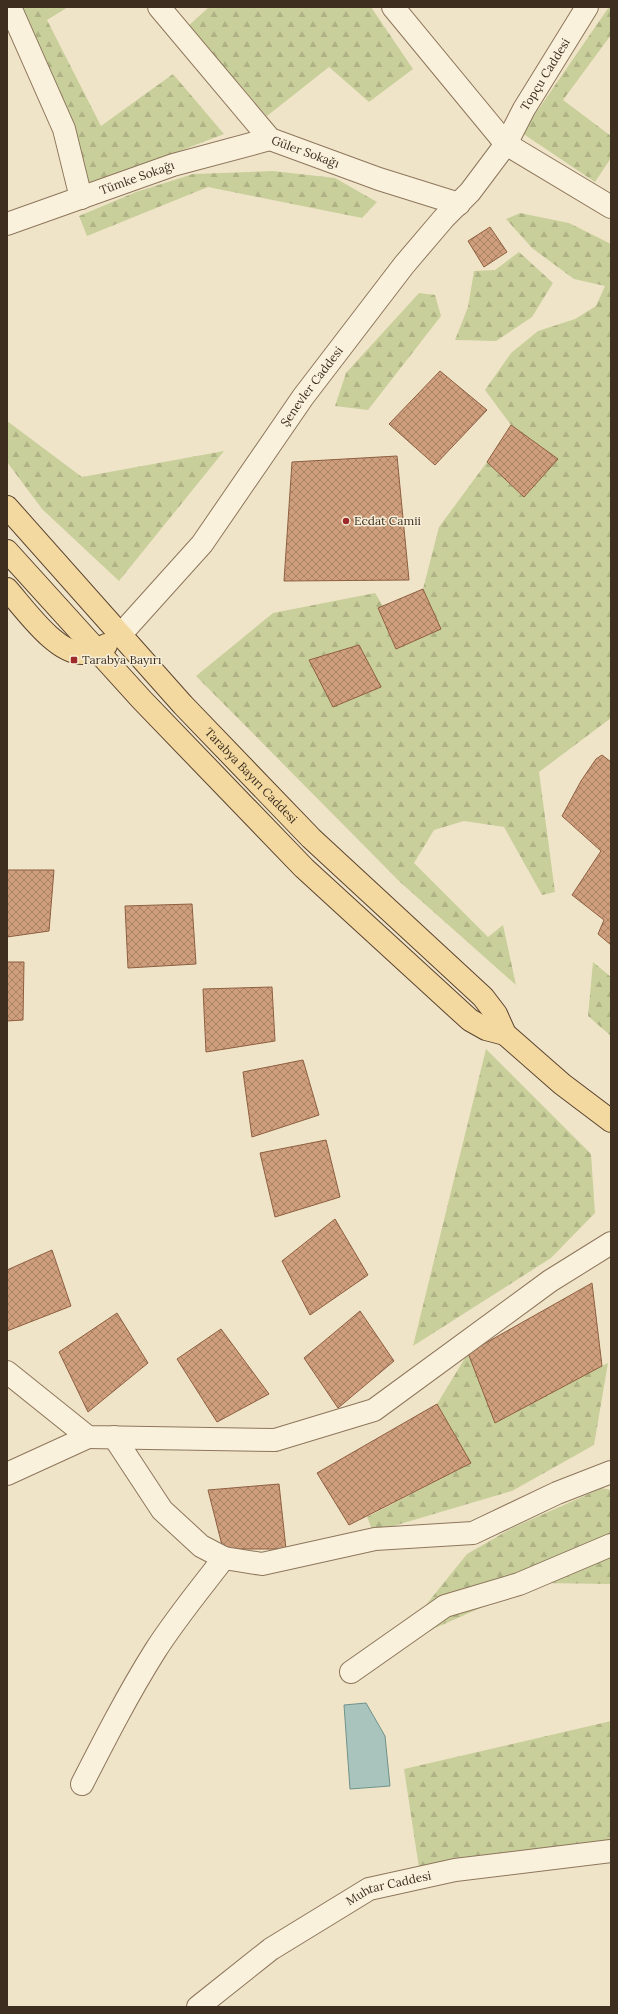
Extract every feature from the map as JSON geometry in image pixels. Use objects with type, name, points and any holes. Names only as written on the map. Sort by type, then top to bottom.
[{"type":"main road","name":"Tarabya Bayırı Caddesi","points":[[7,507],[122,634],[183,705],[311,838],[483,997],[496,1014],[505,1034],[562,1084],[611,1121]]},
{"type":"main road","name":"Tarabya Bayırı Caddesi","points":[[7,551],[185,746],[304,868],[470,1020],[486,1029],[505,1034]]},
{"type":"main road","points":[[7,589],[57,643],[73,651],[83,653],[97,650],[122,634]]},
{"type":"street","points":[[10,7],[64,129],[81,198]]},
{"type":"street","name":"Güler Sokağı","points":[[159,7],[270,139],[379,179],[459,204]]},
{"type":"street","points":[[393,7],[506,144],[611,207]]},
{"type":"street","name":"Topçu Caddesi","points":[[506,144],[524,109],[587,7]]},
{"type":"street","name":"Tümke Sokağı","points":[[7,224],[173,165],[270,139]]},
{"type":"street","name":"Şenevler Caddesi","points":[[122,634],[202,544],[304,397],[404,265],[470,192],[506,144]]},
{"type":"street","points":[[7,1474],[88,1437],[275,1440],[374,1410],[550,1281],[610,1242]]},
{"type":"street","points":[[7,1372],[88,1437]]},
{"type":"street","points":[[114,1437],[162,1510],[201,1546],[224,1558],[262,1564],[375,1539],[473,1533],[557,1494],[611,1472]]},
{"type":"street","points":[[351,1672],[445,1606],[519,1584],[611,1545]]},
{"type":"street","points":[[82,1784],[129,1693],[156,1649],[224,1558]]},
{"type":"street","name":"Muhtar Caddesi","points":[[198,2007],[271,1949],[369,1889],[455,1870],[611,1851]]},
{"type":"green space","points":[[17,7],[68,7],[47,20],[101,126],[173,74],[224,134],[86,187]]},
{"type":"green space","points":[[209,7],[371,7],[413,69],[369,102],[329,67],[267,116],[188,26]]},
{"type":"green space","points":[[609,7],[611,7],[611,35],[563,100],[611,136],[611,158],[595,182],[522,133]]},
{"type":"green space","points":[[273,171],[335,178],[377,202],[362,218],[208,187],[87,236],[79,216],[136,192],[193,174]]},
{"type":"green space","points":[[520,213],[569,223],[611,244],[611,718],[539,772],[555,892],[542,895],[504,827],[464,821],[434,830],[414,863],[488,937],[503,925],[516,985],[400,882],[196,676],[273,613],[375,593],[383,606],[378,609],[396,649],[440,629],[423,589],[439,527],[487,462],[524,497],[558,459],[511,425],[485,390],[511,353],[538,331],[575,319],[596,306],[605,286],[574,279],[532,248],[506,219]],"holes":[[[359,645],[380,687],[333,707],[309,660]]]},
{"type":"green space","points":[[519,252],[553,283],[532,317],[496,341],[455,340],[468,307],[474,271],[495,270]]},
{"type":"green space","points":[[419,293],[435,295],[441,316],[368,410],[335,406],[346,373]]},
{"type":"green space","points":[[7,421],[82,477],[224,451],[119,581],[42,509],[7,462]]},
{"type":"green space","points":[[593,962],[611,977],[611,1036],[588,1016]]},
{"type":"green space","points":[[486,1049],[591,1154],[595,1213],[551,1258],[413,1346]]},
{"type":"green space","points":[[468,1353],[602,1366],[608,1363],[594,1445],[512,1491],[373,1532],[367,1517],[471,1463],[437,1404]]},
{"type":"green space","points":[[602,1488],[611,1490],[611,1584],[537,1583],[392,1647],[467,1554],[512,1528]]},
{"type":"green space","points":[[611,1721],[611,1841],[419,1868],[404,1769]]},
{"type":"water","points":[[366,1703],[385,1736],[390,1786],[350,1789],[344,1705]]},
{"type":"building","points":[[490,227],[507,252],[484,267],[468,241]]},
{"type":"building","points":[[440,371],[487,410],[435,465],[389,424]]},
{"type":"building","points":[[511,425],[558,459],[524,497],[487,462]]},
{"type":"building","name":"Ecdat Camii","points":[[397,456],[409,580],[284,581],[292,462]]},
{"type":"building","points":[[423,589],[441,629],[396,649],[378,608]]},
{"type":"building","points":[[359,645],[381,687],[333,707],[309,660]]},
{"type":"building","points":[[602,755],[611,762],[611,945],[598,934],[604,920],[572,895],[601,851],[562,816],[581,781],[596,759]]},
{"type":"building","points":[[7,870],[54,870],[49,931],[7,937]]},
{"type":"building","points":[[192,904],[196,964],[128,968],[125,906]]},
{"type":"building","points":[[7,962],[24,962],[23,1020],[7,1021]]},
{"type":"building","points":[[272,987],[275,1041],[206,1052],[203,989]]},
{"type":"building","points":[[303,1060],[319,1115],[252,1137],[243,1072]]},
{"type":"building","points":[[326,1140],[340,1197],[275,1217],[260,1153]]},
{"type":"building","points":[[335,1219],[368,1275],[310,1315],[282,1261]]},
{"type":"building","points":[[52,1250],[71,1306],[7,1331],[7,1270]]},
{"type":"building","points":[[592,1283],[602,1366],[495,1423],[468,1353]]},
{"type":"building","points":[[360,1311],[394,1361],[338,1408],[304,1358]]},
{"type":"building","points":[[117,1313],[148,1363],[88,1412],[59,1352]]},
{"type":"building","points":[[221,1329],[269,1394],[217,1422],[177,1359]]},
{"type":"building","points":[[437,1404],[471,1463],[349,1525],[317,1473]]},
{"type":"building","points":[[279,1484],[286,1549],[223,1549],[208,1490]]},
{"type":"place","name":"Ecdat Camii","points":[[346,521]]},
{"type":"place","name":"Tarabya Bayırı","points":[[74,660]]}]
